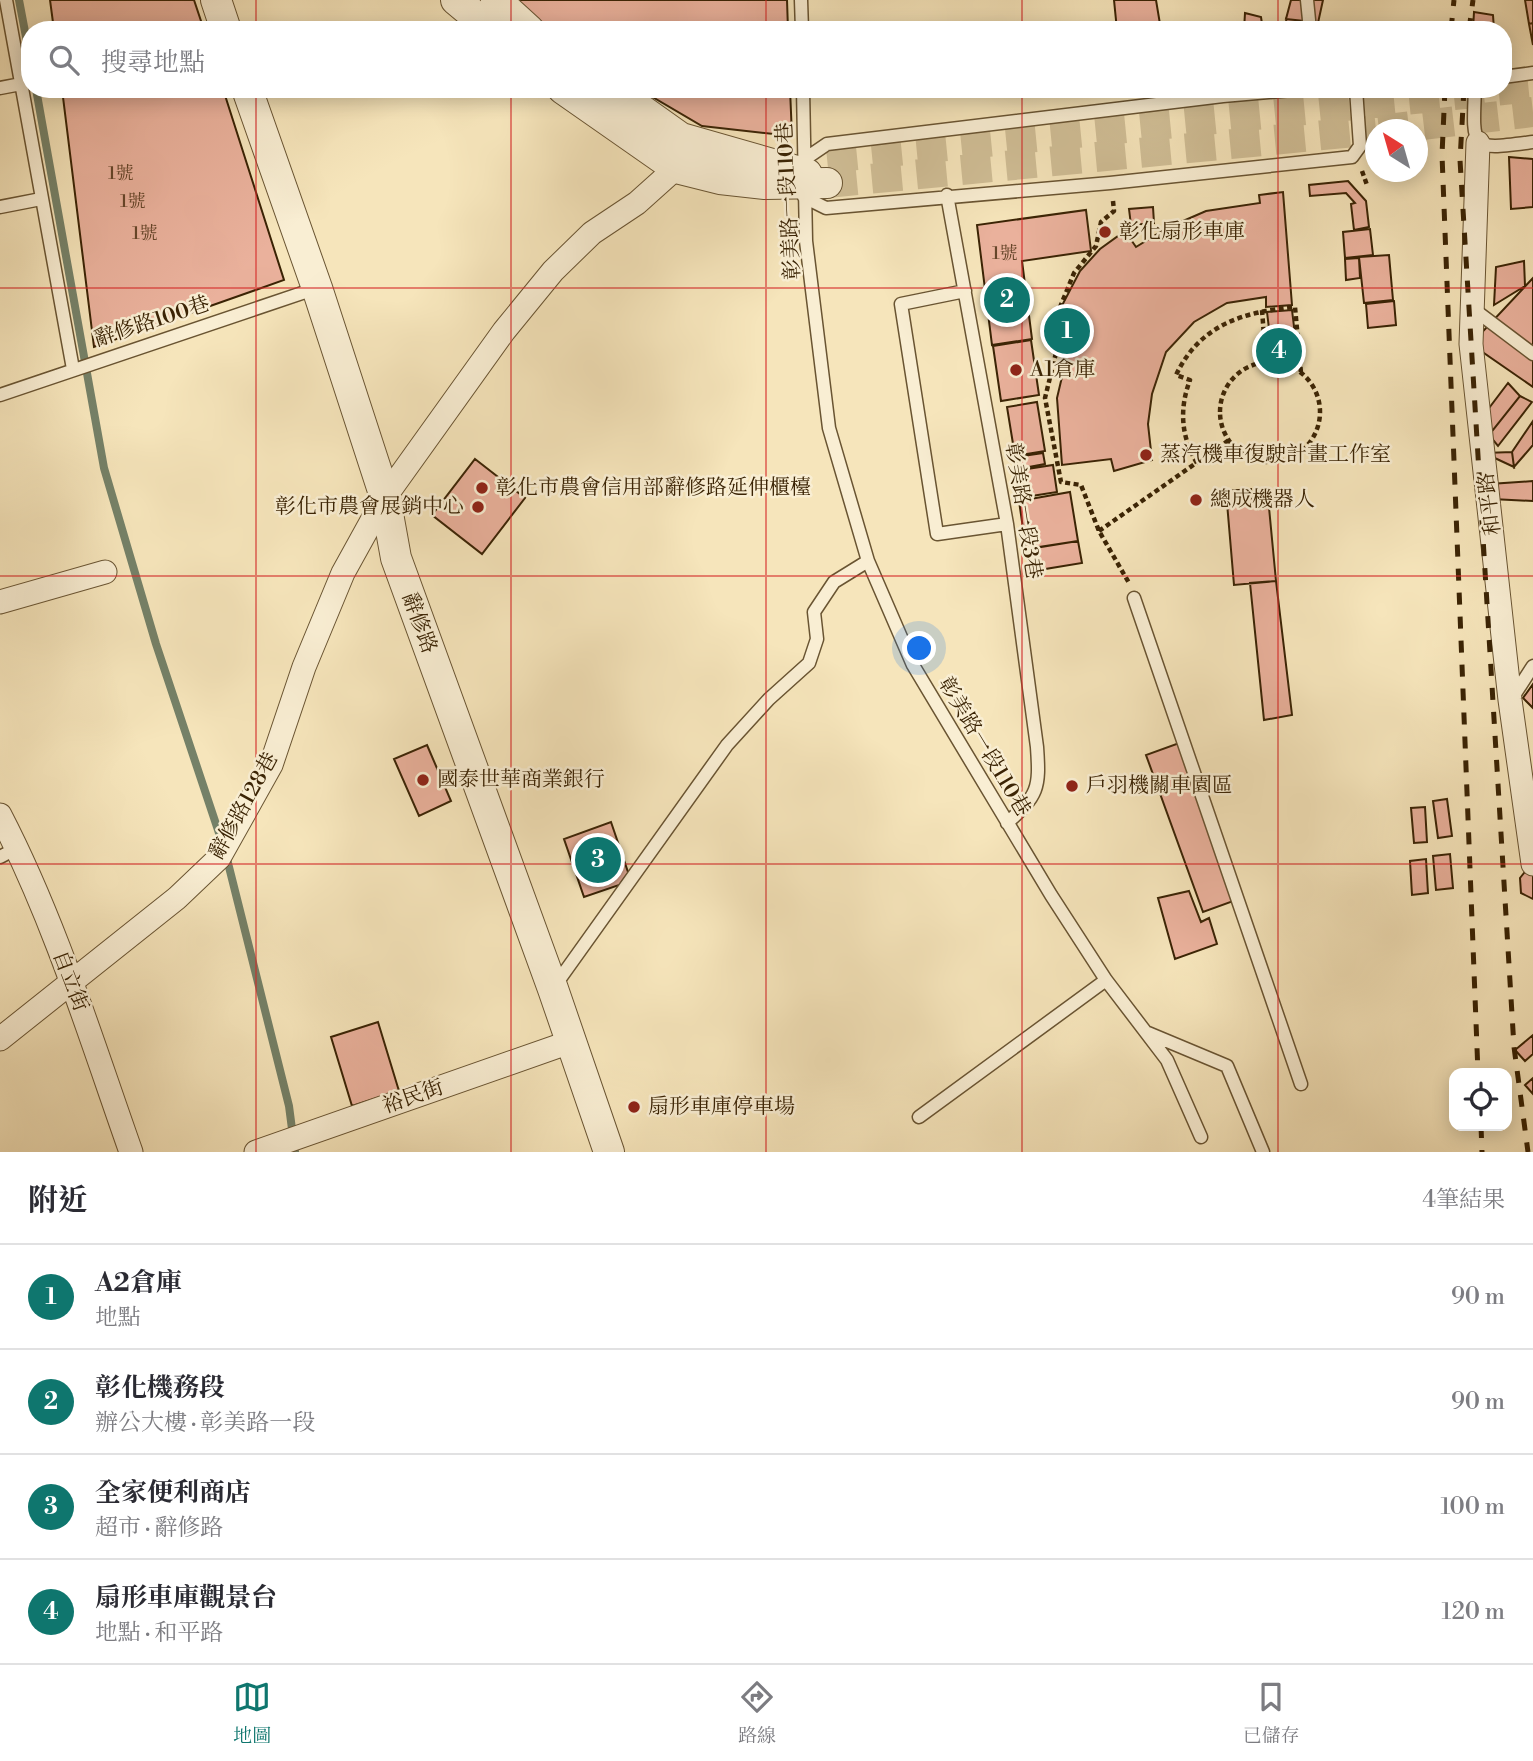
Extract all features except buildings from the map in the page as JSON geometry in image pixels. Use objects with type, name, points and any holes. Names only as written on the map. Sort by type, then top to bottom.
[{"type":"street","points":[[216,0],[223,21]]},
{"type":"street","points":[[456,0],[481,21]]},
{"type":"street","points":[[496,0],[519,21]]},
{"type":"street","name":"辭修路","points":[[250,98],[317,288],[385,497],[396,558],[554,989],[609,1152]]},
{"type":"street","points":[[576,98],[676,168],[720,179],[767,173]]},
{"type":"street","points":[[625,98],[681,138],[767,173],[817,182]]},
{"type":"street","points":[[676,168],[681,138]]},
{"type":"street","name":"和平路","points":[[1479,143],[1471,344],[1510,700],[1533,864]]},
{"type":"street","name":"辭修路128巷","points":[[4,1029],[72,984],[177,898],[219,858],[271,765],[304,667],[343,573],[385,497],[504,331],[552,271],[593,233],[637,203],[676,168]]},
{"type":"street","points":[[0,602],[105,572]]},
{"type":"street","name":"自立街","points":[[0,815],[9,852],[72,984],[131,1152]]},
{"type":"street","name":"裕民街","points":[[256,1152],[570,1042]]},
{"type":"lane","points":[[0,88],[21,84],[6,0]]},
{"type":"lane","points":[[801,0],[802,21]]},
{"type":"lane","points":[[1307,0],[1309,21]]},
{"type":"lane","points":[[1512,76],[1533,73]]},
{"type":"lane","points":[[23,98],[72,369]]},
{"type":"lane","name":"彰美路一段110巷","points":[[803,98],[804,125],[817,182],[829,428],[868,561],[912,665],[1106,980],[1167,1060],[1201,1137]]},
{"type":"lane","points":[[817,182],[1257,98]]},
{"type":"lane","points":[[817,182],[947,195],[1110,183],[1352,157],[1360,146],[1357,98]]},
{"type":"lane","points":[[1475,98],[1474,136],[1479,143],[1486,148],[1533,142]]},
{"type":"lane","points":[[804,125],[814,138],[817,182]]},
{"type":"lane","name":"彰美路一段3巷","points":[[947,195],[1007,524],[1040,782],[1027,805],[1007,823]]},
{"type":"lane","points":[[0,207],[41,199]]},
{"type":"lane","name":"辭修路100巷","points":[[0,395],[317,288]]},
{"type":"lane","points":[[965,291],[901,303],[937,534],[1007,524]]},
{"type":"lane","points":[[1472,308],[1533,354]]},
{"type":"lane","points":[[554,989],[727,745],[769,699],[809,663],[817,639],[814,612],[834,582],[868,561]]},
{"type":"lane","points":[[1134,598],[1301,1084]]},
{"type":"lane","points":[[1510,700],[1533,666]]},
{"type":"lane","points":[[919,1117],[1106,980]]},
{"type":"lane","points":[[1148,1033],[1227,1066],[1263,1152]]},
{"type":"path","points":[[1110,183],[1114,211],[1101,222],[1096,246],[1074,273],[1058,305],[1056,353],[1045,398],[1061,482],[1081,485],[1099,531],[1126,575],[1134,598]]},
{"type":"path","points":[[1197,463],[1188,449],[1182,420],[1189,380],[1175,375],[1185,356],[1206,334],[1233,318],[1262,310],[1295,307],[1301,373]]},
{"type":"path","points":[[1262,310],[1266,362]]},
{"type":"path","points":[[1266,362],[1293,367],[1301,373],[1316,392],[1320,409],[1318,426],[1310,442],[1297,454],[1283,460],[1252,459],[1229,440],[1221,425],[1223,394],[1231,380],[1243,370],[1266,362]]},
{"type":"path","points":[[1099,531],[1229,440]]},
{"type":"waterway","points":[[19,0],[23,21]]},
{"type":"waterway","points":[[38,98],[104,468],[156,644],[222,842]]},
{"type":"waterway","points":[[226,855],[289,1106],[295,1152]]},
{"type":"tunnel","points":[[1512,89],[1533,87]]},
{"type":"tunnel","points":[[827,158],[1424,98]]},
{"type":"tunnel","points":[[1428,124],[1533,112]]},
{"type":"tunnel","points":[[827,183],[1365,131]]},
{"type":"railway","points":[[1452,21],[1454,0]]},
{"type":"railway","points":[[1470,21],[1473,0]]},
{"type":"railway","points":[[1445,98],[1442,155],[1478,1068]]},
{"type":"railway","points":[[1463,98],[1460,160],[1514,1047],[1528,1152]]},
{"type":"railway","points":[[1481,1131],[1482,1152]]},
{"type":"place","name":"彰化扇形車庫","points":[[1105,232]]},
{"type":"place","name":"彰化機務段","points":[[1007,300]]},
{"type":"place","name":"A2倉庫","points":[[1067,331]]},
{"type":"place","name":"扇形車庫觀景台","points":[[1279,351]]},
{"type":"place","name":"A1倉庫","points":[[1016,370]]},
{"type":"place","name":"蒸汽機車復駛計畫工作室","points":[[1146,455]]},
{"type":"place","name":"彰化市農會信用部辭修路延伸櫃檯","points":[[482,488]]},
{"type":"place","name":"總成機器人","points":[[1196,500]]},
{"type":"place","name":"彰化市農會展銷中心","points":[[478,507]]},
{"type":"place","name":"國泰世華商業銀行","points":[[423,780]]},
{"type":"place","name":"戶羽機關車園區","points":[[1072,786]]},
{"type":"place","name":"全家便利商店","points":[[598,860]]},
{"type":"place","name":"扇形車庫停車場","points":[[634,1107]]}]
